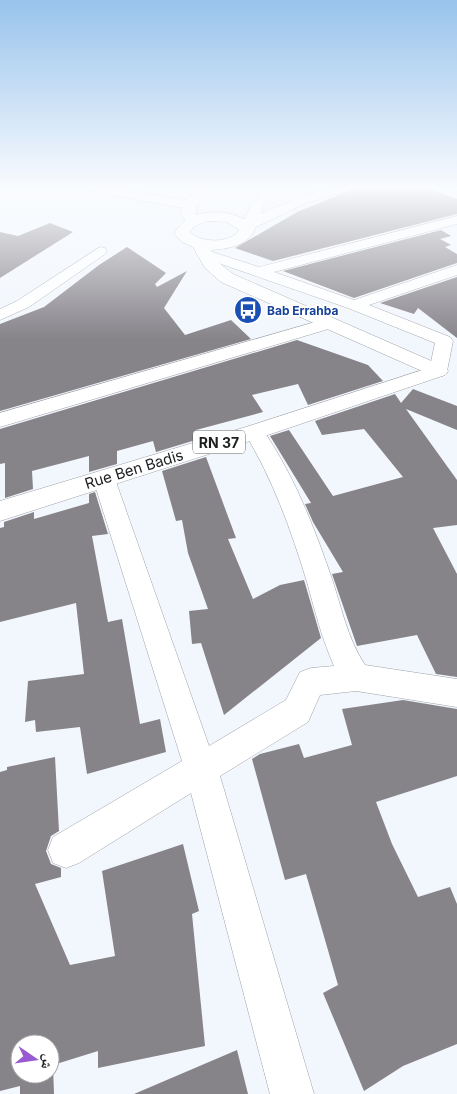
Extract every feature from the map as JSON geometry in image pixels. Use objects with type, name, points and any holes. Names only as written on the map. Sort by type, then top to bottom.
[{"type":"main road","points":[[188,238],[201,248],[211,265],[227,278],[329,324],[451,375]]},
{"type":"main road","points":[[201,248],[233,242],[240,238]]},
{"type":"main road","name":"Rue Ben Badis","points":[[0,511],[254,432],[451,375]]},
{"type":"street","points":[[262,271],[388,238]]},
{"type":"street","points":[[201,248],[450,339],[451,375]]},
{"type":"street","points":[[0,315],[23,304],[100,251]]},
{"type":"street","points":[[354,305],[457,270]]},
{"type":"street","points":[[0,420],[329,324]]},
{"type":"street","points":[[254,432],[262,442],[282,485],[314,563],[344,659],[356,677]]},
{"type":"street","points":[[104,479],[201,768],[292,1094]]},
{"type":"street","points":[[66,850],[297,711],[311,682],[356,677],[457,693]]},
{"type":"building","points":[[0,238],[63,238],[0,278]]},
{"type":"building","points":[[252,238],[363,238],[273,261],[235,248]]},
{"type":"building","points":[[410,238],[443,238],[440,239],[451,245],[445,247],[457,254],[457,263],[354,298],[283,271]]},
{"type":"building","points":[[127,247],[166,273],[155,284],[157,287],[187,271],[164,308],[185,335],[231,320],[251,339],[0,411],[0,324],[44,307],[99,265]]},
{"type":"building","points":[[457,277],[457,338],[418,308],[414,314],[380,303]]},
{"type":"building","points":[[297,340],[368,365],[383,381],[308,405],[298,384],[252,395],[263,412],[196,430],[199,439],[156,452],[153,441],[117,451],[117,464],[89,472],[89,456],[32,471],[33,489],[5,498],[5,463],[0,464],[0,429]]},
{"type":"building","points":[[413,389],[457,406],[457,430],[406,409],[457,480],[457,525],[433,528],[457,574],[457,677],[436,674],[417,635],[357,646],[332,574],[343,572],[313,522],[305,504],[311,503],[270,436],[289,430],[333,496],[403,477],[364,429],[322,435],[315,421],[395,394],[401,403]]},
{"type":"building","points":[[206,457],[236,538],[228,539],[253,599],[280,585],[304,580],[321,638],[224,715],[201,643],[192,644],[189,611],[208,609],[188,553],[182,520],[176,521],[162,471]]},
{"type":"building","points":[[95,492],[108,534],[92,536],[108,622],[122,619],[140,724],[160,719],[166,752],[87,774],[80,727],[36,732],[35,720],[25,722],[28,681],[84,674],[76,603],[0,622],[0,528],[4,527],[4,522],[34,512],[34,519],[89,503],[89,494]]},
{"type":"building","points":[[403,700],[457,709],[457,776],[376,802],[392,844],[418,897],[450,887],[457,904],[457,1044],[403,1066],[364,1091],[323,993],[338,985],[306,874],[285,880],[252,759],[260,754],[299,744],[304,758],[352,745],[342,709]]},
{"type":"building","points":[[55,757],[59,831],[51,836],[46,851],[51,864],[61,868],[61,877],[35,884],[70,965],[115,956],[102,871],[183,844],[199,911],[192,914],[205,1046],[98,1068],[98,1051],[60,1063],[60,1034],[10,1034],[10,1084],[54,1084],[54,1094],[20,1094],[20,1086],[0,1091],[0,772],[7,770],[7,767]]},
{"type":"building","points":[[237,1050],[248,1094],[134,1094]]},
{"type":"place","name":"Bab Errahba","points":[[248,310]]}]
